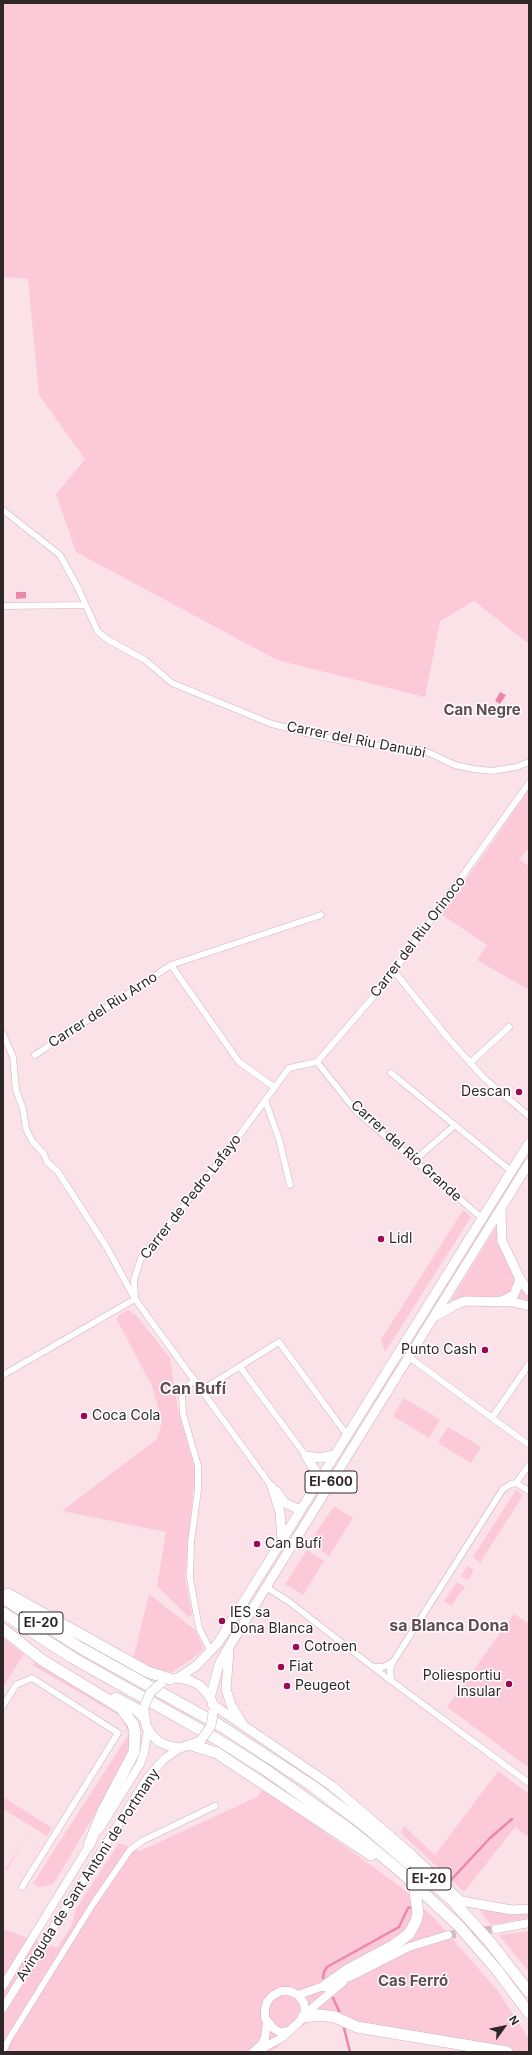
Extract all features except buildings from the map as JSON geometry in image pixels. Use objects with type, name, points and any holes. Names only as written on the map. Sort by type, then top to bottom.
[{"type":"highway","points":[[3,1591],[148,1672],[169,1680]]},
{"type":"highway","name":"EI-20","points":[[3,1598],[79,1647],[221,1726],[299,1777],[360,1822],[451,1899],[489,1941],[529,1992]]},
{"type":"highway","name":"EI-20","points":[[3,1613],[79,1662],[215,1738],[281,1780],[374,1848],[432,1899],[459,1926],[497,1970],[529,2013]]},
{"type":"highway","points":[[3,1629],[80,1678],[144,1712]]},
{"type":"highway","points":[[3,1629],[42,1660],[121,1708],[133,1724],[135,1733],[134,1752],[103,1811],[89,1845]]},
{"type":"highway","points":[[196,1742],[217,1753],[253,1776],[370,1855],[415,1892],[442,1917],[459,1926]]},
{"type":"highway","points":[[326,1986],[349,1969],[394,1945],[409,1934],[416,1921],[418,1913],[415,1892]]},
{"type":"highway","points":[[461,1901],[493,1937],[529,1982]]},
{"type":"highway","points":[[304,2015],[335,2017],[357,2027],[507,2052]]},
{"type":"main road","name":"EI-600","points":[[144,1712],[150,1693],[169,1680],[196,1666],[211,1652],[529,1142]]},
{"type":"main road","name":"EI-600","points":[[196,1742],[211,1726],[212,1705],[219,1665],[230,1645],[529,1163]]},
{"type":"main road","points":[[501,1208],[502,1241],[520,1280],[529,1291]]},
{"type":"main road","points":[[500,1302],[514,1295],[520,1280]]},
{"type":"main road","points":[[433,1318],[454,1305],[465,1302],[513,1302],[529,1306]]},
{"type":"main road","points":[[306,1456],[320,1458],[334,1455]]},
{"type":"main road","points":[[306,1456],[320,1478]]},
{"type":"main road","points":[[272,1487],[285,1503],[300,1510]]},
{"type":"main road","points":[[272,1487],[280,1512],[282,1539]]},
{"type":"main road","points":[[230,1645],[226,1670],[226,1689],[236,1714],[246,1728]]},
{"type":"main road","points":[[169,1680],[189,1680],[199,1685],[212,1705],[332,1786],[410,1853],[461,1901],[512,1910],[529,1910]]},
{"type":"main road","points":[[144,1712],[148,1730],[159,1742],[180,1748],[196,1742]]},
{"type":"main road","name":"Avinguda de Sant Antoni de Portmany","points":[[3,1986],[140,1764],[144,1753],[148,1730]]},
{"type":"main road","name":"Avinguda de Sant Antoni de Portmany","points":[[3,2008],[148,1777],[164,1759],[180,1748]]},
{"type":"main road","points":[[496,1929],[529,1923]]},
{"type":"main road","points":[[298,1995],[352,1976],[409,1947],[448,1935]]},
{"type":"main road","points":[[256,2052],[273,2044],[289,2031],[304,2015],[352,1976]]},
{"type":"main road","points":[[253,2052],[262,2044],[265,2038],[267,2022],[265,2009],[272,1996],[284,1991],[294,1992],[304,2003],[304,2015]]},
{"type":"main road","points":[[267,2022],[277,2031],[289,2031]]},
{"type":"street","name":"Carrer del Riu Danubi","points":[[3,510],[60,555],[98,632],[110,641],[145,660],[172,682],[272,724],[354,743],[423,750],[455,765],[474,770],[492,772],[516,767],[529,762]]},
{"type":"street","points":[[3,606],[86,605]]},
{"type":"street","name":"Carrer del Riu Orinoco","points":[[317,1062],[394,972],[529,783]]},
{"type":"street","name":"Carrer del Riu Arno","points":[[35,1055],[171,965],[321,915]]},
{"type":"street","name":"Carrer del Riu Arno","points":[[171,965],[239,1062],[274,1087]]},
{"type":"street","points":[[394,972],[470,1063],[485,1079],[529,1116]]},
{"type":"street","points":[[470,1063],[509,1027]]},
{"type":"street","points":[[3,1034],[12,1057],[16,1090],[23,1109],[26,1129],[32,1141],[44,1154],[47,1162],[58,1172],[106,1246],[135,1299],[272,1487]]},
{"type":"street","name":"Carrer de Pedro Lafayo","points":[[135,1299],[134,1280],[141,1258],[224,1156],[289,1068],[317,1062]]},
{"type":"street","name":"Carrer del Río Grande","points":[[317,1062],[356,1111],[482,1218]]},
{"type":"street","points":[[391,1073],[511,1171]]},
{"type":"street","points":[[265,1100],[279,1139],[290,1186]]},
{"type":"street","points":[[415,1160],[455,1125]]},
{"type":"street","points":[[3,1375],[135,1299]]},
{"type":"street","points":[[202,1390],[279,1342],[347,1435]]},
{"type":"street","points":[[409,1357],[529,1445]]},
{"type":"street","points":[[492,1418],[529,1364]]},
{"type":"street","points":[[240,1367],[306,1456]]},
{"type":"street","points":[[194,1378],[182,1396],[183,1414],[198,1466],[198,1490],[191,1542],[190,1578],[199,1628],[211,1652]]},
{"type":"street","points":[[391,1679],[390,1669],[392,1662],[503,1488],[516,1483],[529,1465]]},
{"type":"street","points":[[516,1483],[529,1491]]},
{"type":"street","points":[[266,1586],[529,1783]]},
{"type":"street","points":[[376,1667],[383,1667],[392,1662]]},
{"type":"street","points":[[3,1706],[16,1685],[32,1678],[118,1733],[22,1887]]},
{"type":"street","points":[[3,2052],[9,2039],[93,1904],[130,1850],[142,1841],[215,1806]]},
{"type":"shaded area","points":[[3,3],[529,3],[529,644],[474,601],[440,621],[425,697],[277,660],[76,552],[56,494],[85,459],[39,395],[28,279],[3,277]]},
{"type":"shaded area","points":[[16,592],[26,592],[26,598],[16,599]]},
{"type":"shaded area","points":[[500,692],[506,695],[500,704],[495,701]]},
{"type":"shaded area","points":[[529,788],[529,848],[519,859],[529,866],[529,990],[477,960],[487,945],[441,914],[493,842]]},
{"type":"shaded area","points":[[463,1210],[471,1217],[385,1352],[381,1340]]},
{"type":"shaded area","points":[[496,1227],[498,1237],[512,1269],[514,1283],[511,1292],[503,1296],[464,1298],[449,1304]]},
{"type":"shaded area","points":[[523,1289],[529,1295],[529,1303],[516,1299]]},
{"type":"shaded area","points":[[128,1310],[136,1315],[170,1358],[178,1410],[195,1470],[185,1578],[192,1615],[189,1617],[157,1586],[166,1532],[62,1511],[157,1439],[162,1422],[152,1386],[117,1320],[119,1315]]},
{"type":"shaded area","points":[[404,1398],[440,1420],[429,1438],[393,1416]]},
{"type":"shaded area","points":[[448,1427],[481,1447],[471,1463],[438,1443]]},
{"type":"shaded area","points":[[516,1490],[523,1495],[480,1563],[473,1557]]},
{"type":"shaded area","points":[[334,1506],[353,1518],[329,1556],[309,1543]]},
{"type":"shaded area","points":[[307,1550],[324,1561],[303,1595],[285,1584]]},
{"type":"shaded area","points":[[468,1566],[474,1570],[468,1580],[461,1576]]},
{"type":"shaded area","points":[[457,1582],[465,1587],[451,1606],[444,1601]]},
{"type":"shaded area","points":[[149,1594],[195,1630],[204,1649],[172,1672],[150,1669],[133,1660]]},
{"type":"shaded area","points":[[514,1614],[529,1624],[529,1768],[447,1707]]},
{"type":"shaded area","points":[[3,1638],[24,1654],[3,1687]]},
{"type":"shaded area","points":[[38,1660],[118,1708],[130,1724],[133,1743],[109,1790],[56,1880],[52,1884],[38,1887],[33,1883],[129,1734],[120,1716],[32,1665]]},
{"type":"shaded area","points":[[498,1771],[529,1794],[529,1837],[515,1827],[464,1892],[401,1833],[404,1826],[435,1855]]},
{"type":"shaded area","points":[[263,1788],[401,1887],[435,1919],[498,1991],[529,2039],[529,2052],[481,2052],[324,2018],[313,2020],[300,2027],[275,2049],[268,2052],[3,2052],[3,1929],[57,1948],[72,1925],[76,1909],[119,1843],[140,1851],[257,1797]]},
{"type":"shaded area","points":[[3,1797],[52,1828],[47,1836],[3,1809]]},
{"type":"shaded area","points":[[28,1834],[7,1870],[10,1873],[3,1868],[6,1869]]},
{"type":"shaded area","points":[[479,1909],[516,1914],[529,1913],[529,1918],[491,1925]]},
{"type":"shaded area","points":[[529,1931],[529,1972],[499,1935]]},
{"type":"waterway","points":[[451,1880],[490,1838],[512,1819]]},
{"type":"waterway","points":[[323,1978],[327,1967],[399,1927],[408,1908],[412,1907]]},
{"type":"waterway","points":[[333,1998],[339,2011]]},
{"type":"waterway","points":[[344,2028],[350,2052]]},
{"type":"tunnel","points":[[448,1935],[496,1929]]},
{"type":"place","name":"Descan","points":[[519,1092]]},
{"type":"place","name":"Lidl","points":[[381,1239]]},
{"type":"place","name":"Punto Cash","points":[[485,1350]]},
{"type":"place","name":"Coca Cola","points":[[84,1416]]},
{"type":"place","name":"Can Bufí","points":[[257,1544]]},
{"type":"place","name":"IES sa Dona Blanca","points":[[222,1621]]},
{"type":"place","name":"Cotroen","points":[[296,1647]]},
{"type":"place","name":"Fiat","points":[[281,1667]]},
{"type":"place","name":"Poliesportiu Insular","points":[[509,1684]]},
{"type":"place","name":"Peugeot","points":[[287,1686]]},
{"type":"district","name":"Can Negre","points":[[482,710]]},
{"type":"district","name":"Can Bufí","points":[[193,1389]]},
{"type":"district","name":"sa Blanca Dona","points":[[449,1626]]},
{"type":"district","name":"Cas Ferró","points":[[413,1981]]}]
